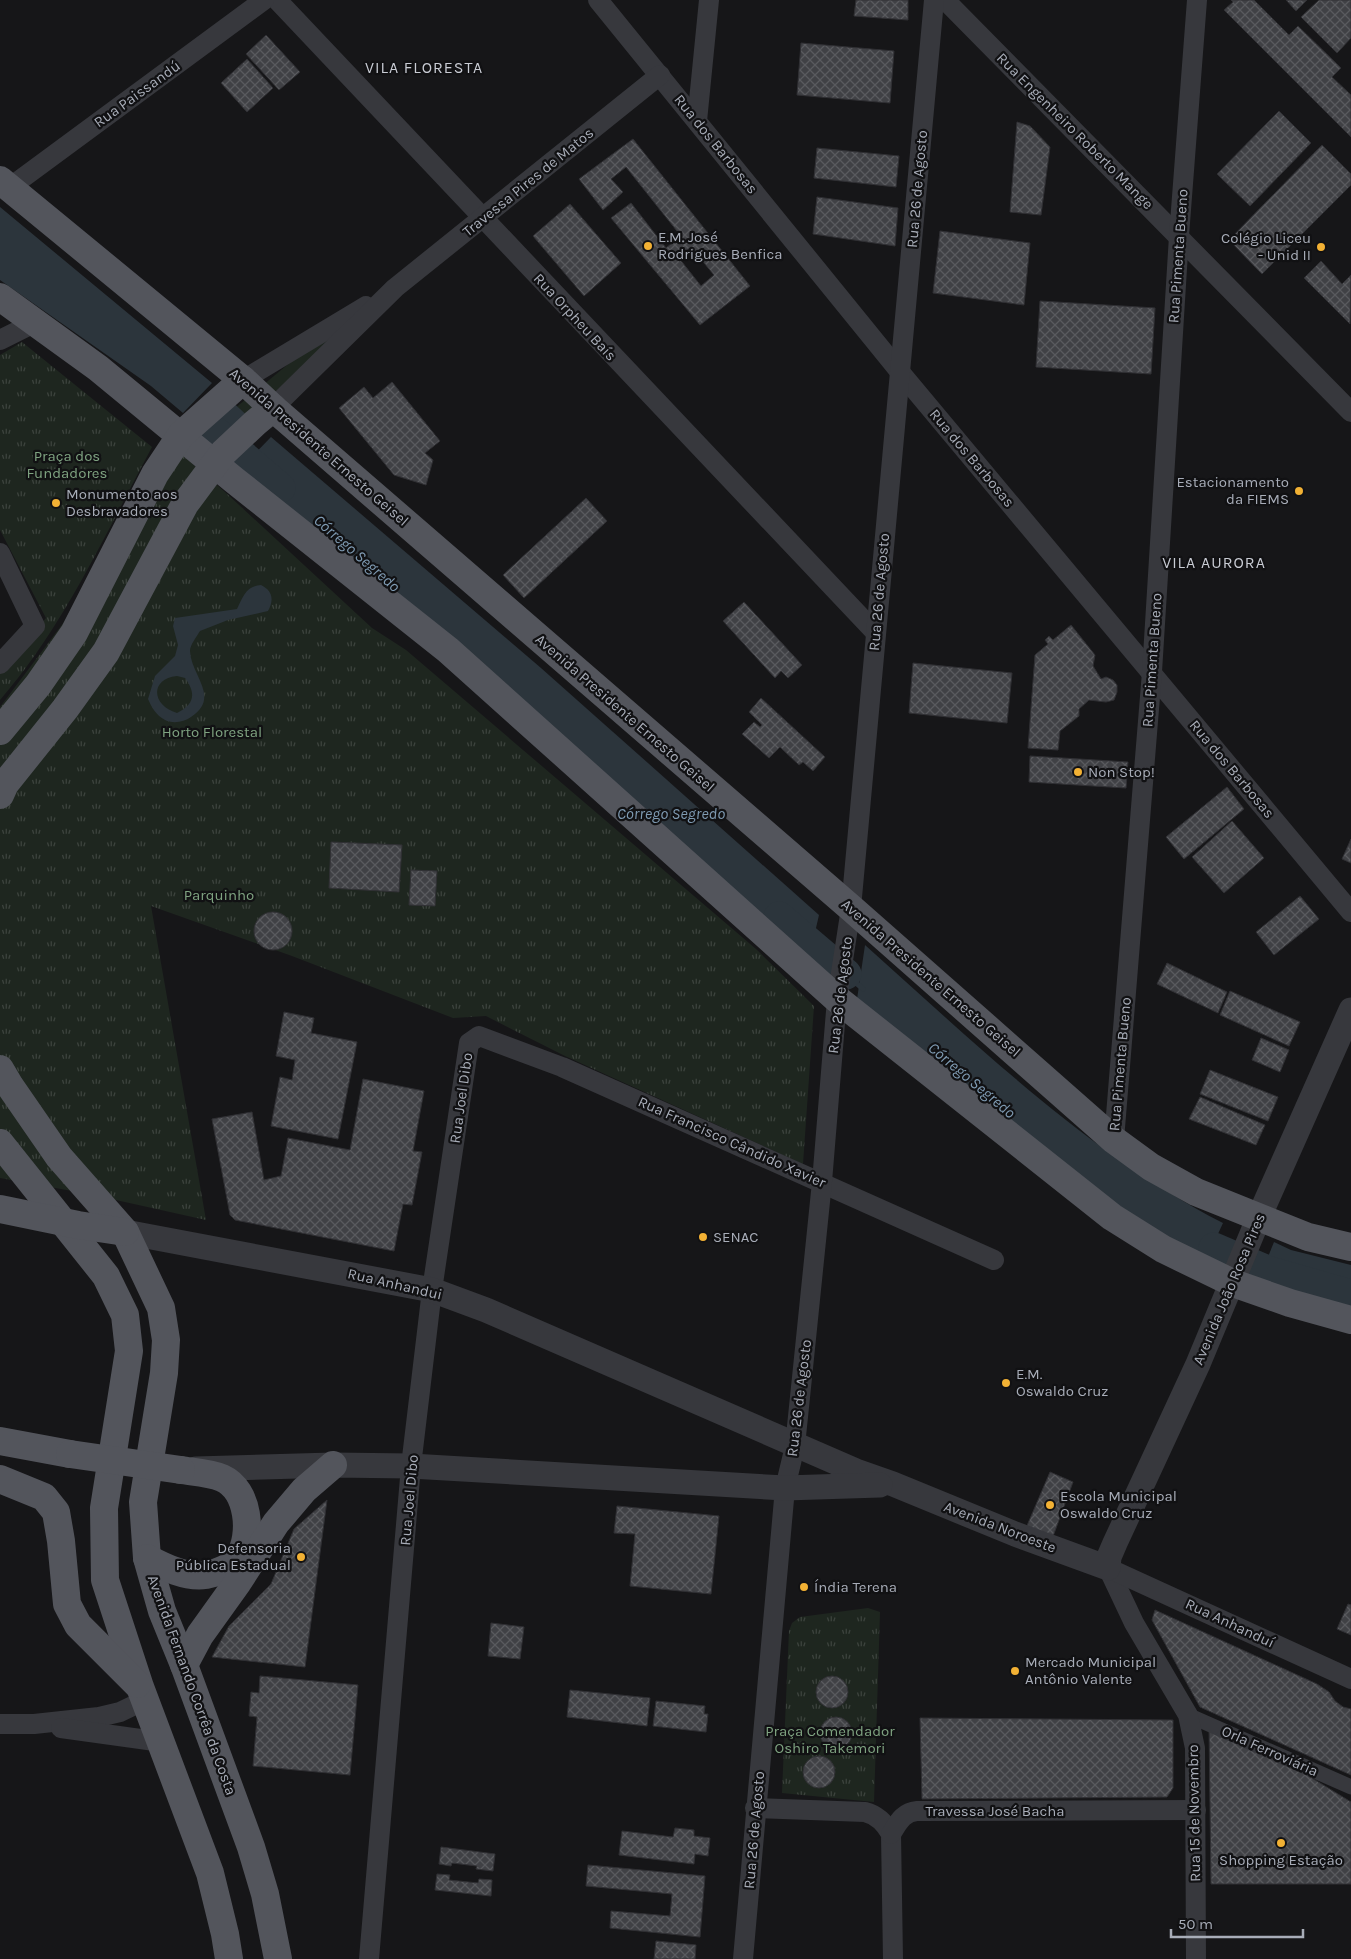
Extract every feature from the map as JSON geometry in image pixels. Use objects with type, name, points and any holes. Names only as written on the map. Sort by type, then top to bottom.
[{"type":"main road","name":"Avenida Presidente Ernesto Geisel","points":[[5,184],[234,387],[264,416],[849,921],[1114,1140],[1150,1167],[1256,1225],[1351,1247]]},
{"type":"main road","points":[[0,297],[187,430],[448,650],[838,993],[1112,1217],[1162,1249],[1235,1277],[1290,1303],[1351,1320]]},
{"type":"main road","points":[[3,724],[38,685],[74,633],[156,474],[187,430],[234,387]]},
{"type":"main road","points":[[0,795],[5,784],[106,652],[185,504],[218,458],[264,416]]},
{"type":"main road","name":"Avenida Fernando Corrêa da Costa","points":[[0,1069],[59,1157],[125,1232],[161,1308],[166,1340],[164,1372],[142,1502],[147,1558],[162,1611],[184,1665],[251,1847],[265,1894],[278,1959]]},
{"type":"main road","points":[[0,1143],[106,1276],[125,1315],[129,1351],[104,1508],[105,1580],[143,1694],[210,1873],[229,1959]]},
{"type":"main road","name":"Rua Anhandui","points":[[0,1209],[125,1232]]},
{"type":"main road","points":[[0,1440],[70,1454],[181,1470],[222,1478],[236,1491],[245,1507],[247,1524],[246,1543],[238,1559],[222,1570],[205,1575],[177,1572],[147,1558]]},
{"type":"main road","points":[[184,1665],[200,1635],[238,1582],[276,1523],[304,1490],[333,1465]]},
{"type":"main road","points":[[0,1479],[44,1497],[56,1512],[61,1541],[67,1604],[78,1625],[143,1694]]},
{"type":"street","name":"Rua Paissandú","points":[[5,184],[264,0]]},
{"type":"street","name":"Rua Orpheu Baís","points":[[277,0],[875,632]]},
{"type":"street","name":"Rua dos Barbosas","points":[[598,0],[900,372],[1351,912]]},
{"type":"street","points":[[697,121],[709,0]]},
{"type":"street","name":"Rua 26 de Agosto","points":[[743,1959],[785,1488],[796,1446],[822,1182],[838,993],[849,921],[934,0]]},
{"type":"street","name":"Rua Engenheiro Roberto Mange","points":[[945,0],[1351,412]]},
{"type":"street","name":"Rua Pimenta Bueno","points":[[1114,1140],[1152,672],[1179,236],[1197,0]]},
{"type":"street","name":"Travessa Pires de Matos","points":[[264,416],[395,288],[660,75]]},
{"type":"street","name":"Travessa Pires de Matos","points":[[234,387],[395,288]]},
{"type":"street","points":[[0,340],[34,323]]},
{"type":"street","points":[[0,553],[35,626],[0,664]]},
{"type":"street","name":"Avenida João Rosa Pires","points":[[1108,1568],[1109,1557],[1114,1543],[1198,1364],[1256,1225],[1351,1010]]},
{"type":"street","name":"Rua Francisco Cândido Xavier","points":[[469,1043],[479,1036],[528,1053],[994,1260]]},
{"type":"street","name":"Rua Joel Dibo","points":[[369,1959],[411,1466],[432,1290],[469,1043]]},
{"type":"street","name":"Rua Anhandui","points":[[125,1232],[432,1290],[486,1310],[796,1446]]},
{"type":"street","name":"Avenida Noroeste","points":[[796,1446],[1015,1534],[1108,1568]]},
{"type":"street","name":"Avenida Noroeste","points":[[181,1470],[333,1465],[411,1466],[785,1488],[893,1484]]},
{"type":"street","name":"Rua Anhanduí","points":[[1108,1568],[1351,1679]]},
{"type":"street","name":"Rua 15 de Novembro","points":[[1108,1568],[1134,1623],[1188,1715],[1195,1748],[1196,1959]]},
{"type":"street","points":[[0,1724],[34,1724],[106,1716],[120,1712],[143,1694]]},
{"type":"street","name":"Orla Ferroviária","points":[[1188,1715],[1351,1787]]},
{"type":"street","points":[[34,1724],[162,1742]]},
{"type":"street","points":[[755,1808],[865,1812],[874,1814],[887,1827],[891,1834],[892,1959]]},
{"type":"street","name":"Travessa José Bacha","points":[[891,1834],[901,1818],[910,1812],[917,1811],[1196,1810]]},
{"type":"green space","points":[[328,331],[337,339],[208,449],[199,438]]},
{"type":"green space","name":"Praça dos Fundadores","points":[[22,342],[152,447],[83,578],[64,610],[45,641],[0,700],[0,674],[46,618],[0,530],[0,355]]},
{"type":"green space","name":"Horto Florestal","points":[[164,439],[225,492],[372,628],[406,650],[756,949],[814,1006],[803,1164],[565,1056],[486,1016],[453,1018],[292,956],[151,906],[206,1220],[89,1194],[0,1178],[0,707],[64,622]]},
{"type":"green space","name":"Praça Comendador Oshiro Takemori","points":[[868,1608],[880,1612],[874,1802],[782,1793],[789,1631],[792,1623],[800,1617]]},
{"type":"water","points":[[0,207],[212,383],[183,413],[151,386],[0,280]]},
{"type":"water","points":[[225,395],[254,422],[222,452],[193,426]]},
{"type":"water","name":"Córrego Segredo","points":[[271,437],[541,668],[819,915],[810,954],[759,918],[241,468]]},
{"type":"water","points":[[261,585],[265,587],[270,593],[272,600],[268,611],[228,620],[200,631],[191,646],[192,660],[204,694],[204,702],[200,709],[188,719],[182,721],[171,722],[162,718],[148,699],[155,676],[175,656],[178,645],[173,626],[175,618],[237,609],[248,590]],"holes":[[[177,676],[185,678],[189,683],[192,698],[187,706],[177,713],[163,705],[157,693],[158,687],[168,678]]]},
{"type":"water","name":"Córrego Segredo","points":[[865,945],[992,1059],[1080,1131],[1173,1195],[1223,1223],[1207,1258],[1171,1246],[856,1006]]},
{"type":"water","points":[[1274,1242],[1291,1250],[1351,1265],[1351,1307],[1322,1300],[1259,1279]]},
{"type":"building","points":[[856,0],[908,0],[908,20],[854,16]]},
{"type":"building","points":[[1231,0],[1254,0],[1289,35],[1298,26],[1341,68],[1332,77],[1351,95],[1351,137],[1224,10],[1233,2]]},
{"type":"building","points":[[1286,0],[1307,0],[1296,11]]},
{"type":"building","points":[[1319,0],[1351,0],[1351,38],[1337,53],[1301,17]]},
{"type":"building","points":[[266,35],[300,72],[279,90],[246,54]]},
{"type":"building","points":[[801,43],[894,51],[890,103],[797,95]]},
{"type":"building","points":[[247,59],[273,88],[247,112],[221,83]]},
{"type":"building","points":[[1279,111],[1311,143],[1250,206],[1217,174]]},
{"type":"building","points":[[1017,122],[1030,126],[1050,147],[1041,215],[1010,212]]},
{"type":"building","points":[[633,139],[750,286],[700,325],[611,218],[631,203],[666,248],[681,236],[626,167],[611,179],[623,192],[603,210],[579,179]],"holes":[[[691,247],[714,275],[701,286],[678,257]]]},
{"type":"building","points":[[1322,145],[1351,174],[1351,185],[1262,274],[1229,240]]},
{"type":"building","points":[[817,148],[899,156],[896,187],[814,178]]},
{"type":"building","points":[[817,197],[898,208],[895,246],[813,234]]},
{"type":"building","points":[[570,204],[621,263],[584,296],[533,236]]},
{"type":"building","points":[[940,231],[1030,243],[1024,305],[933,293]]},
{"type":"building","points":[[1321,261],[1342,284],[1351,275],[1350,324],[1304,278]]},
{"type":"building","points":[[1040,301],[1155,308],[1151,374],[1036,367]]},
{"type":"building","points":[[392,382],[440,441],[425,453],[433,460],[426,485],[394,475],[339,408],[364,387],[373,398]]},
{"type":"building","points":[[586,498],[607,521],[524,598],[503,575]]},
{"type":"building","points":[[744,602],[802,665],[788,678],[781,671],[775,678],[723,621]]},
{"type":"building","points":[[1071,625],[1095,655],[1093,666],[1101,679],[1106,677],[1113,680],[1117,685],[1117,692],[1114,700],[1106,702],[1089,700],[1079,709],[1079,716],[1060,731],[1058,750],[1028,748],[1035,655],[1048,644],[1045,640],[1049,636],[1053,640]]},
{"type":"building","points":[[913,663],[1012,673],[1007,723],[909,713]]},
{"type":"building","points":[[761,698],[825,757],[813,771],[803,762],[799,765],[780,747],[769,758],[742,734],[754,722],[760,727],[762,725],[749,712]]},
{"type":"building","name":"Non Stop!","points":[[1030,756],[1128,762],[1126,788],[1029,782]]},
{"type":"building","points":[[1227,787],[1244,809],[1184,859],[1166,837]]},
{"type":"building","points":[[1232,821],[1264,858],[1224,893],[1192,857]]},
{"type":"building","points":[[1351,839],[1351,863],[1342,859]]},
{"type":"building","points":[[331,842],[402,845],[399,892],[329,888]]},
{"type":"building","points":[[411,870],[437,871],[435,906],[409,905]]},
{"type":"building","points":[[1300,896],[1319,919],[1274,955],[1256,932]]},
{"type":"building","points":[[273,912],[286,918],[292,931],[286,944],[273,950],[260,944],[254,931],[260,918]]},
{"type":"building","points":[[1167,963],[1227,992],[1218,1013],[1157,984]]},
{"type":"building","points":[[1230,991],[1300,1022],[1289,1046],[1220,1015]]},
{"type":"building","points":[[284,1012],[314,1018],[311,1033],[357,1042],[338,1139],[271,1126],[280,1077],[292,1080],[295,1060],[276,1056]]},
{"type":"building","points":[[1261,1038],[1289,1050],[1280,1072],[1252,1060]]},
{"type":"building","points":[[1210,1070],[1278,1097],[1268,1121],[1200,1094]]},
{"type":"building","points":[[363,1079],[424,1091],[413,1151],[422,1152],[412,1205],[403,1204],[394,1251],[235,1220],[230,1215],[212,1119],[252,1112],[264,1180],[281,1176],[288,1138],[350,1150]]},
{"type":"building","points":[[1200,1097],[1265,1125],[1256,1145],[1189,1119]]},
{"type":"building","name":"Escola Municipal Oswaldo Cruz","points":[[1050,1472],[1073,1482],[1052,1539],[1026,1528]]},
{"type":"building","name":"Defensoria Pública Estadual","points":[[327,1500],[305,1667],[212,1657],[229,1626],[271,1584],[294,1529]]},
{"type":"building","points":[[617,1506],[719,1516],[711,1594],[630,1586],[635,1534],[614,1533]]},
{"type":"building","points":[[1348,1604],[1351,1605],[1351,1635],[1337,1629]]},
{"type":"building","points":[[1155,1610],[1317,1684],[1329,1692],[1335,1701],[1343,1707],[1351,1709],[1351,1775],[1200,1707],[1152,1620]]},
{"type":"building","points":[[491,1623],[524,1627],[520,1659],[488,1656]]},
{"type":"building","points":[[260,1676],[358,1685],[350,1775],[253,1766],[257,1717],[249,1716],[251,1692],[259,1693]]},
{"type":"building","points":[[832,1676],[843,1681],[848,1692],[843,1703],[832,1708],[821,1703],[816,1692],[821,1681]]},
{"type":"building","points":[[570,1690],[650,1698],[647,1726],[567,1717]]},
{"type":"building","points":[[656,1701],[705,1706],[704,1714],[708,1714],[706,1732],[653,1726]]},
{"type":"building","points":[[836,1717],[847,1722],[852,1733],[847,1744],[836,1749],[825,1744],[820,1733],[825,1722]]},
{"type":"building","points":[[920,1718],[1173,1720],[1173,1788],[1167,1797],[922,1799]]},
{"type":"building","name":"Shopping Estação","points":[[1209,1726],[1284,1761],[1351,1802],[1351,1884],[1211,1884]]},
{"type":"building","points":[[819,1756],[830,1761],[835,1772],[830,1783],[819,1788],[808,1783],[803,1772],[808,1761]]},
{"type":"building","points":[[675,1828],[694,1830],[694,1836],[710,1838],[708,1856],[695,1854],[694,1864],[619,1855],[622,1831],[673,1837]]},
{"type":"building","points":[[441,1847],[495,1854],[493,1871],[476,1869],[477,1866],[452,1863],[451,1866],[439,1864]]},
{"type":"building","points":[[588,1865],[705,1876],[700,1937],[610,1928],[611,1911],[670,1916],[672,1894],[586,1886]]},
{"type":"building","points":[[437,1874],[450,1875],[449,1880],[478,1883],[479,1879],[492,1880],[491,1896],[435,1890]]},
{"type":"building","points":[[656,1941],[696,1945],[695,1959],[654,1959]]},
{"type":"waterway","name":"Córrego Segredo","points":[[215,432],[280,488]]},
{"type":"waterway","name":"Córrego Segredo","points":[[779,917],[846,974]]},
{"type":"waterway","name":"Córrego Segredo","points":[[847,975],[863,989]]},
{"type":"waterway","name":"Córrego Segredo","points":[[1214,1248],[1270,1272],[1351,1295]]},
{"type":"place","name":"E.M. José Rodrigues Benfica","points":[[648,246]]},
{"type":"place","name":"Colégio Liceu - Unid II","points":[[1321,247]]},
{"type":"place","name":"Estacionamento da FIEMS","points":[[1299,491]]},
{"type":"place","name":"Monumento aos Desbravadores","points":[[56,503]]},
{"type":"place","name":"Non Stop!","points":[[1078,772]]},
{"type":"place","name":"SENAC","points":[[703,1237]]},
{"type":"place","name":"E.M. Oswaldo Cruz","points":[[1006,1383]]},
{"type":"place","name":"Escola Municipal Oswaldo Cruz","points":[[1050,1505]]},
{"type":"place","name":"Defensoria Pública Estadual","points":[[301,1557]]},
{"type":"place","name":"Índia Terena","points":[[804,1587]]},
{"type":"place","name":"Mercado Municipal Antônio Valente","points":[[1015,1671]]},
{"type":"place","name":"Shopping Estação","points":[[1281,1843]]},
{"type":"district","name":"VILA FLORESTA","points":[[424,67]]},
{"type":"district","name":"VILA AURORA","points":[[1214,562]]},
{"type":"park label","name":"Parquinho","points":[[219,895]]}]
